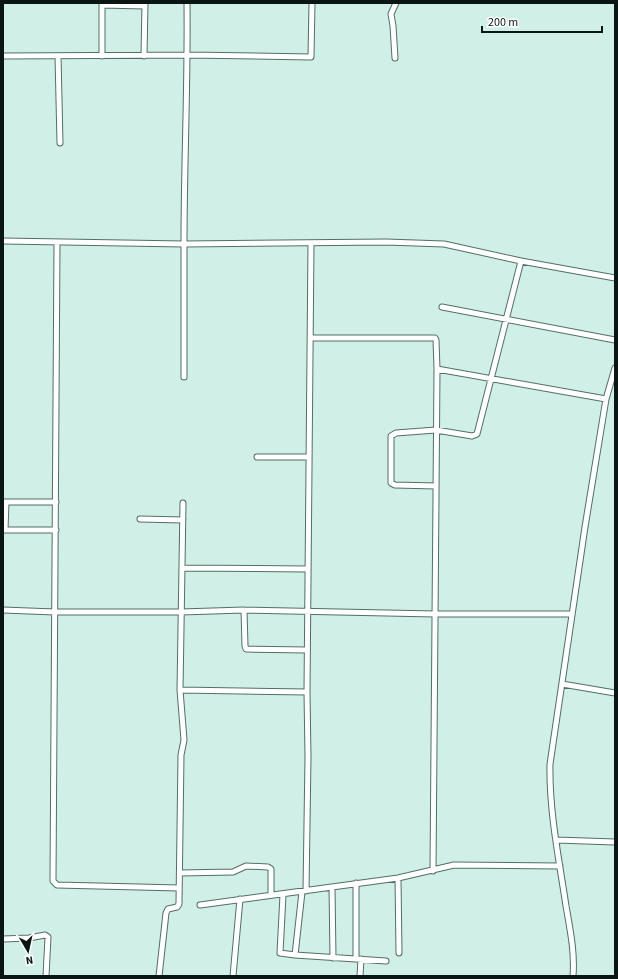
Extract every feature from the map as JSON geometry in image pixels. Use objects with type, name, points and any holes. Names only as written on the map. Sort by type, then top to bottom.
[{"type":"street","points":[[184,377],[184,244],[188,55],[187,3]]},
{"type":"street","points":[[3,56],[188,55],[311,57],[312,3]]},
{"type":"street","points":[[395,58],[391,18],[392,9],[396,3]]},
{"type":"street","points":[[102,56],[102,4],[145,4],[144,56]]},
{"type":"street","points":[[58,56],[60,142]]},
{"type":"street","points":[[3,241],[184,244],[386,242],[444,244],[521,261],[615,278]]},
{"type":"street","points":[[57,242],[56,530],[52,881],[57,885],[179,888]]},
{"type":"street","points":[[296,956],[304,891],[308,757],[307,650],[311,243]]},
{"type":"street","points":[[436,486],[396,485],[391,483],[392,435],[398,432],[436,430],[472,436],[477,434],[521,261]]},
{"type":"street","points":[[442,307],[615,340]]},
{"type":"street","points":[[310,338],[435,338],[436,340],[433,871]]},
{"type":"street","points":[[573,976],[572,947],[556,840],[550,764],[585,527],[606,399],[615,368]]},
{"type":"street","points":[[437,369],[606,399]]},
{"type":"street","points":[[257,457],[309,457]]},
{"type":"street","points":[[56,502],[4,502],[4,530],[56,530]]},
{"type":"street","points":[[159,976],[166,913],[168,910],[178,906],[180,873],[181,755],[184,740],[180,690],[183,503]]},
{"type":"street","points":[[140,519],[183,520]]},
{"type":"street","points":[[182,568],[308,569]]},
{"type":"street","points":[[3,610],[55,612],[181,612],[244,610],[435,614],[572,614]]},
{"type":"street","points":[[244,610],[244,646],[246,649],[307,650]]},
{"type":"street","points":[[562,684],[615,693]]},
{"type":"street","points":[[180,690],[307,692]]},
{"type":"street","points":[[556,840],[615,842]]},
{"type":"street","points":[[200,905],[271,895],[283,895],[398,878],[454,865],[560,866]]},
{"type":"street","points":[[180,873],[233,872],[244,866],[270,867],[271,895]]},
{"type":"street","points":[[398,878],[399,953]]},
{"type":"street","points":[[356,883],[360,976]]},
{"type":"street","points":[[332,887],[333,958]]},
{"type":"street","points":[[283,895],[280,953],[296,956],[386,961]]},
{"type":"street","points":[[233,976],[240,899]]},
{"type":"street","points":[[3,939],[25,939],[47,936],[49,940],[46,976]]}]
